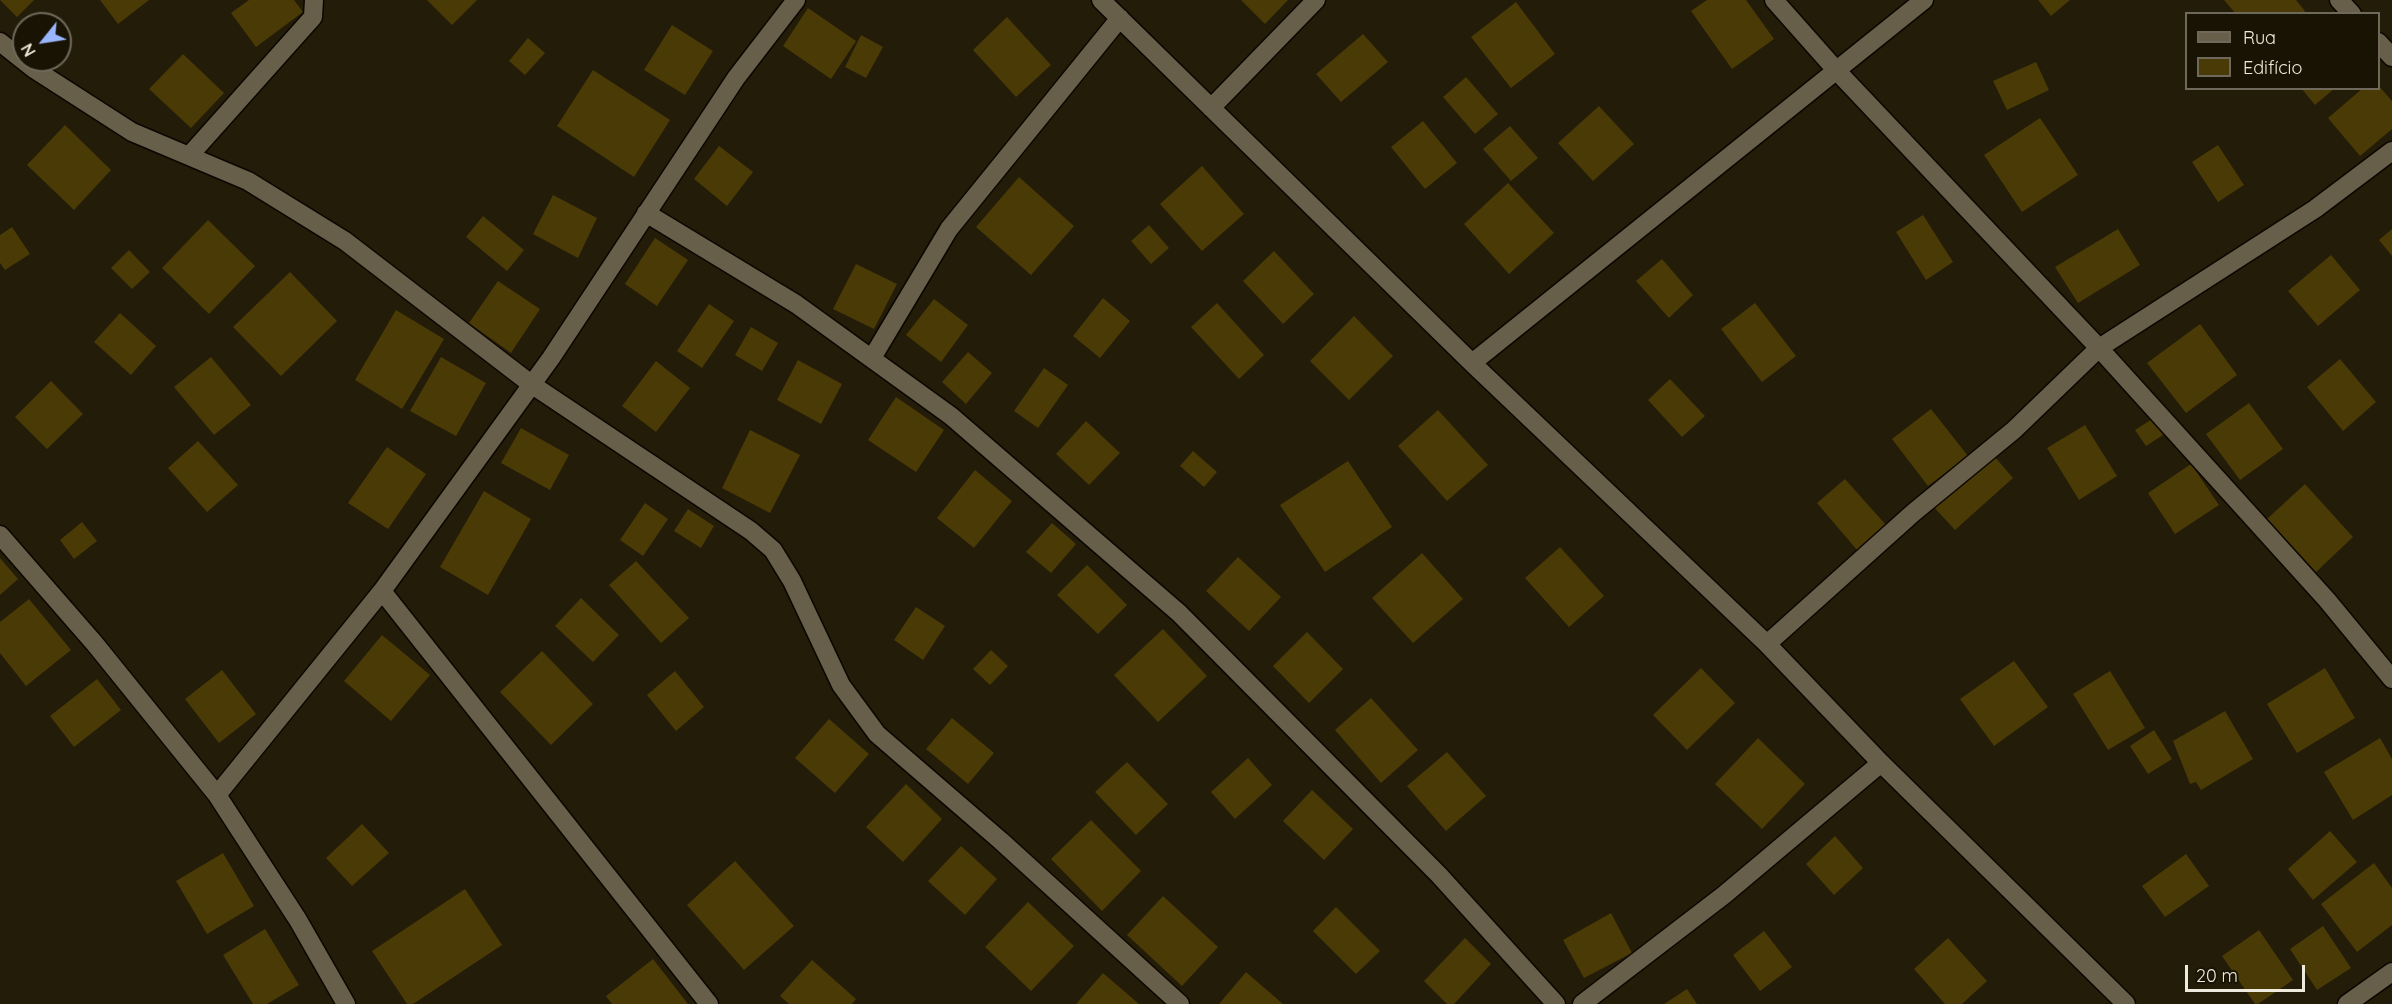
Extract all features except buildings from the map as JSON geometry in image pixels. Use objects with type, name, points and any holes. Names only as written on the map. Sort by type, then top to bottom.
[{"type":"street","points":[[189,156],[313,17],[314,0]]},
{"type":"street","points":[[217,795],[382,591],[531,384],[736,78],[796,0]]},
{"type":"street","points":[[1101,0],[1472,363],[1767,644],[1881,763],[2126,1004]]},
{"type":"street","points":[[1211,108],[1316,0]]},
{"type":"street","points":[[1774,0],[1836,70],[2099,348],[2326,600],[2392,679]]},
{"type":"street","points":[[1472,363],[1924,0]]},
{"type":"street","points":[[2339,0],[2350,12]]},
{"type":"street","points":[[872,358],[949,229],[1120,18]]},
{"type":"street","points":[[0,42],[34,69],[132,132],[248,181],[345,241],[531,384],[751,531],[773,550],[792,581],[841,685],[877,734],[1001,841],[1180,1004]]},
{"type":"street","points":[[2380,43],[2392,57]]},
{"type":"street","points":[[1767,644],[1913,513],[2014,430],[2099,348],[2315,209],[2392,151]]},
{"type":"street","points":[[646,213],[796,304],[951,416],[1179,613],[1438,875],[1556,1004]]},
{"type":"street","points":[[0,535],[95,644],[217,795],[298,920],[346,1004]]},
{"type":"street","points":[[382,591],[709,1004]]},
{"type":"street","points":[[1582,1004],[1724,895],[1881,763]]},
{"type":"street","points":[[2347,1004],[2392,972]]}]
